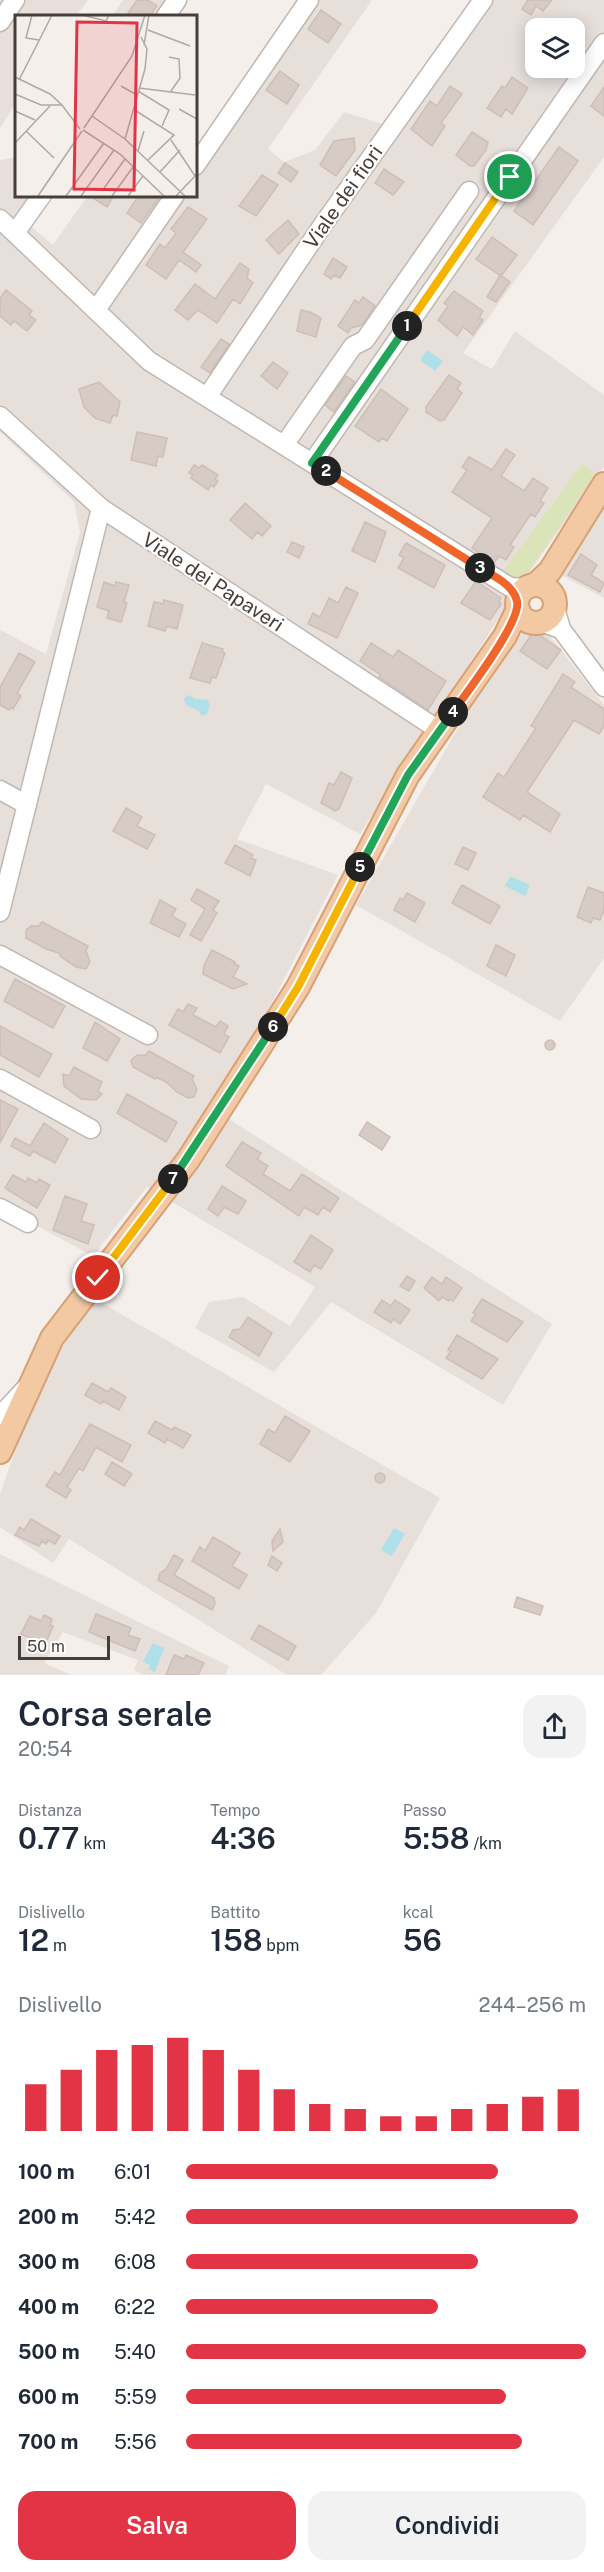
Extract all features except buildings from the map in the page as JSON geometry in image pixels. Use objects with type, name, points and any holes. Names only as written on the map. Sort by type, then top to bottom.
[{"type":"main road","points":[[0,1452],[52,1338],[188,1160],[298,987],[408,775],[505,636],[536,601],[604,484]]},
{"type":"street","points":[[0,22],[15,0]]},
{"type":"street","points":[[167,15],[177,0]]},
{"type":"street","points":[[196,165],[309,0]]},
{"type":"street","name":"Viale dei fiori","points":[[207,397],[322,226],[483,0]]},
{"type":"street","points":[[312,463],[604,43]]},
{"type":"street","points":[[284,445],[353,346],[364,340],[469,191]]},
{"type":"street","points":[[15,233],[41,196]]},
{"type":"street","points":[[96,310],[174,196]]},
{"type":"street","points":[[0,219],[149,361],[536,601],[604,687]]},
{"type":"street","name":"Viale dei Papaveri","points":[[0,416],[101,508],[440,731]]},
{"type":"street","points":[[0,912],[101,508]]},
{"type":"street","points":[[0,790],[27,805]]},
{"type":"street","points":[[0,955],[148,1035]]},
{"type":"street","points":[[0,1079],[91,1129]]},
{"type":"street","points":[[0,1208],[28,1223]]},
{"type":"street","points":[[0,1416],[30,1383]]},
{"type":"shaded area","points":[[0,0],[88,0],[77,15],[15,15],[15,105],[0,128]]},
{"type":"shaded area","points":[[123,0],[184,0],[174,15],[113,15]]},
{"type":"shaded area","points":[[298,0],[372,0],[268,149],[284,162],[315,150],[344,112],[389,126],[478,0],[604,0],[604,157],[463,353],[492,369],[515,331],[604,395],[604,467],[522,582],[360,834],[266,784],[237,839],[338,875],[257,1031],[210,1107],[552,1324],[503,1405],[331,1302],[274,1372],[195,1328],[209,1302],[243,1297],[290,1326],[315,1287],[147,1187],[93,1256],[0,1206],[0,630],[46,654],[80,532],[74,502],[0,432],[0,160],[13,158],[15,155],[15,196],[47,196],[28,224],[53,245],[87,196],[196,196],[196,152]]},
{"type":"shaded area","points":[[604,506],[604,598],[561,575]]},
{"type":"shaded area","points":[[536,628],[549,635],[604,705],[604,958],[560,1021],[356,905],[471,706],[522,633]]},
{"type":"shaded area","points":[[95,1299],[440,1498],[376,1613],[321,1675],[287,1675],[69,1539],[53,1563],[0,1527],[0,1494],[31,1407],[67,1339]]},
{"type":"shaded area","points":[[0,1554],[229,1666],[225,1675],[144,1675],[134,1670],[138,1660],[63,1632],[44,1663],[71,1675],[0,1675]]},
{"type":"green space","points":[[582,464],[595,474],[522,582],[504,570]]},
{"type":"water","points":[[427,350],[443,361],[435,371],[420,360]]},
{"type":"water","points":[[189,695],[196,699],[208,700],[210,705],[207,714],[202,716],[199,711],[186,705],[184,698]]},
{"type":"water","points":[[510,876],[530,885],[525,896],[505,886]]},
{"type":"water","points":[[394,1528],[405,1534],[392,1556],[381,1550]]},
{"type":"water","points":[[153,1643],[164,1648],[155,1672],[149,1669],[150,1665],[143,1662]]},
{"type":"route","points":[[98,1278],[188,1160],[298,987],[408,775],[505,636],[518,609],[517,600],[510,587],[312,463],[510,177]]}]
